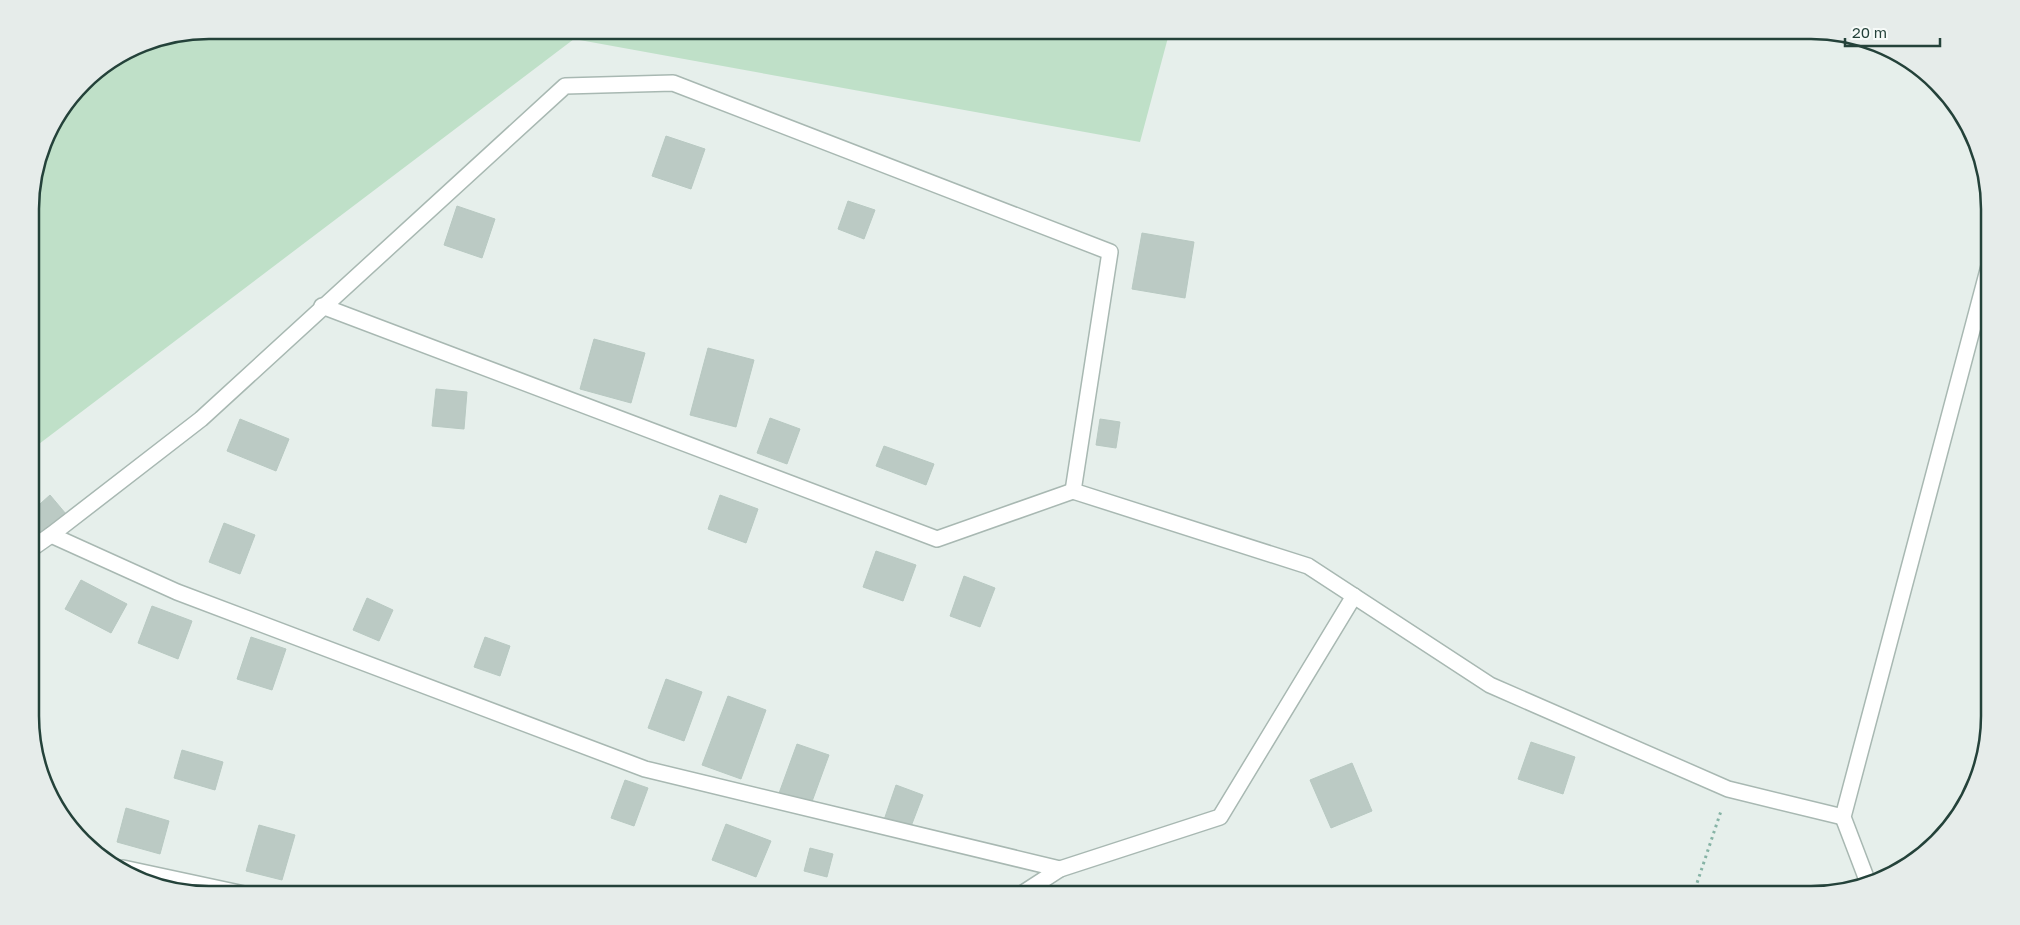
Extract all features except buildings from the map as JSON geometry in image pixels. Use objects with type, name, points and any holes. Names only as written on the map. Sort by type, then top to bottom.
[{"type":"street","points":[[39,543],[201,419],[322,306],[565,86],[673,83],[1110,252],[1073,491]]},
{"type":"street","points":[[1866,877],[1843,817],[1981,296]]},
{"type":"street","points":[[322,306],[937,539],[1073,491],[1308,566],[1490,685],[1728,788],[1843,817]]},
{"type":"street","points":[[51,535],[177,592],[645,769],[1060,869]]},
{"type":"street","points":[[1034,886],[1060,869],[1220,817],[1354,596]]},
{"type":"street","points":[[140,872],[207,886]]},
{"type":"path","points":[[1696,886],[1728,788]]},
{"type":"green space","points":[[574,39],[39,444],[39,197],[42,175],[56,133],[67,114],[88,88],[114,67],[143,52],[186,40]]},
{"type":"green space","points":[[574,39],[1168,39],[1140,142]]}]
